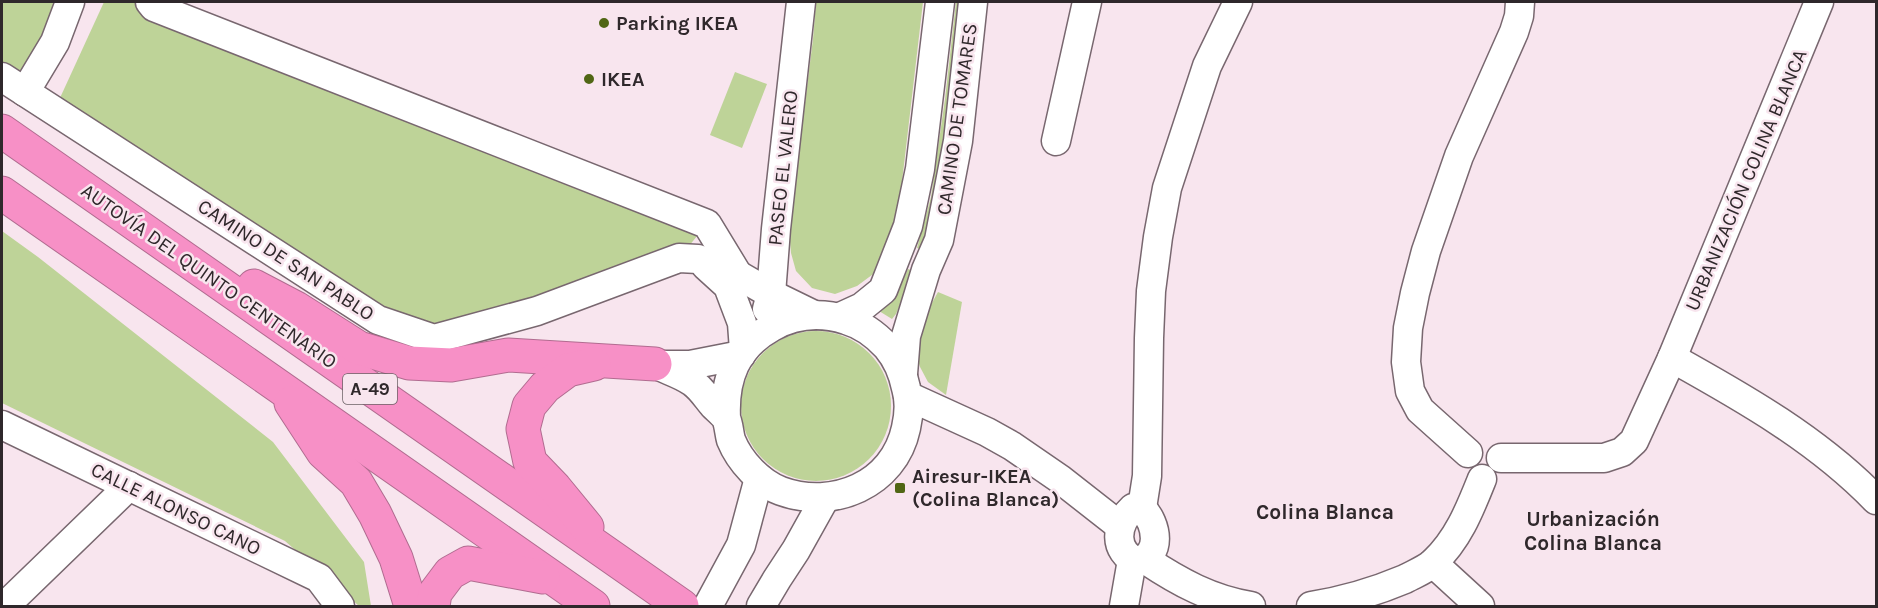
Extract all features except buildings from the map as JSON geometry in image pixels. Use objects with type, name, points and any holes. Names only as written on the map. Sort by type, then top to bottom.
[{"type":"highway","name":"AUTOVÍA DEL QUINTO CENTENARIO","points":[[2,131],[682,606]]},
{"type":"highway","name":"A-49","points":[[2,193],[593,606]]},
{"type":"highway","points":[[126,218],[296,308],[359,348],[410,363],[451,365],[508,355],[655,364]]},
{"type":"highway","points":[[611,360],[568,370],[545,387],[529,406],[523,429],[530,462],[555,488],[615,560]]},
{"type":"highway","points":[[282,389],[323,452],[356,482],[361,490],[396,558],[411,606]]},
{"type":"highway","points":[[433,606],[435,593],[450,573],[468,563],[554,579]]},
{"type":"street","points":[[25,92],[55,42],[70,2]]},
{"type":"street","points":[[150,2],[154,7],[706,224],[738,275]]},
{"type":"street","name":"PASEO EL VALERO","points":[[748,346],[771,294],[801,2]]},
{"type":"street","name":"CAMINO DE TOMARES","points":[[827,316],[862,307],[884,290],[908,226],[920,169],[940,2]]},
{"type":"street","name":"CAMINO DE TOMARES","points":[[906,385],[906,336],[926,270],[939,240],[958,141],[973,2]]},
{"type":"street","points":[[1056,141],[1087,2]]},
{"type":"street","points":[[1142,508],[1147,476],[1151,291],[1167,188],[1207,66],[1238,2]]},
{"type":"street","points":[[1468,453],[1420,410],[1410,392],[1406,362],[1408,328],[1430,241],[1470,130],[1514,32],[1520,2]]},
{"type":"street","name":"URBANIZACIÓN COLINA BLANCA","points":[[1501,458],[1604,458],[1622,452],[1634,441],[1672,358],[1819,2]]},
{"type":"street","name":"CAMINO DE SAN PABLO","points":[[2,77],[378,320],[434,339],[537,310],[679,258],[698,259],[738,275],[771,294],[827,316]]},
{"type":"street","points":[[655,364],[690,365],[748,346],[780,322],[791,318],[827,316],[863,327],[891,352],[906,385],[908,417],[904,437],[890,463],[879,474],[854,491],[825,498],[802,497],[779,490],[759,478],[743,461],[731,440],[726,418],[727,385],[733,369],[748,346],[742,323],[728,286],[698,259]]},
{"type":"street","points":[[1672,358],[1735,393],[1792,430],[1829,458],[1876,500]]},
{"type":"street","points":[[655,364],[692,382],[726,418]]},
{"type":"street","points":[[906,385],[963,421],[987,432],[1037,462],[1120,526]]},
{"type":"street","points":[[904,437],[963,421]]},
{"type":"street","name":"CALLE ALONSO CANO","points":[[2,425],[319,578],[339,606]]},
{"type":"street","points":[[1480,444],[1489,445],[1497,450],[1501,458],[1500,467],[1495,475],[1487,479],[1470,474],[1466,466],[1471,448],[1480,444]]},
{"type":"street","points":[[708,606],[733,561],[743,537],[759,478]]},
{"type":"street","points":[[1311,606],[1336,603],[1379,591],[1433,563],[1459,530],[1482,479]]},
{"type":"street","points":[[5,606],[129,486]]},
{"type":"street","points":[[761,606],[825,498]]},
{"type":"street","points":[[1124,606],[1139,560],[1151,553],[1154,542],[1155,529],[1150,517],[1142,508],[1133,508],[1125,515],[1120,526],[1119,541],[1122,551],[1128,558],[1139,560],[1197,590],[1234,603],[1251,606]]},
{"type":"street","points":[[1433,563],[1480,606]]},
{"type":"green space","points":[[2,2],[70,2],[25,92],[2,77]]},
{"type":"green space","points":[[104,2],[134,2],[707,224],[679,258],[434,339],[54,111]]},
{"type":"green space","points":[[816,2],[923,2],[896,233],[876,272],[857,286],[835,294],[812,288],[796,271],[791,253],[789,230]]},
{"type":"green space","points":[[956,2],[964,2],[954,96],[923,250],[917,248],[931,197]]},
{"type":"green space","points":[[735,72],[767,84],[742,148],[710,135]]},
{"type":"green space","points":[[2,231],[273,442],[364,562],[371,606],[359,606],[285,541],[2,403]]},
{"type":"green space","points":[[908,269],[914,271],[892,319],[879,311],[896,295]]},
{"type":"green space","points":[[938,292],[962,302],[946,395],[928,382],[913,345],[918,328]]},
{"type":"green space","points":[[816,331],[845,337],[869,353],[885,377],[891,406],[885,435],[869,459],[845,475],[816,481],[787,475],[763,459],[747,435],[741,406],[747,377],[763,353],[787,337]]},
{"type":"place","name":"Parking IKEA","points":[[604,23]]},
{"type":"place","name":"IKEA","points":[[589,79]]},
{"type":"place","name":"Airesur-IKEA (Colina Blanca)","points":[[900,488]]},
{"type":"district","name":"Colina Blanca","points":[[1325,512]]},
{"type":"district","name":"Urbanización Colina Blanca","points":[[1593,531]]}]
